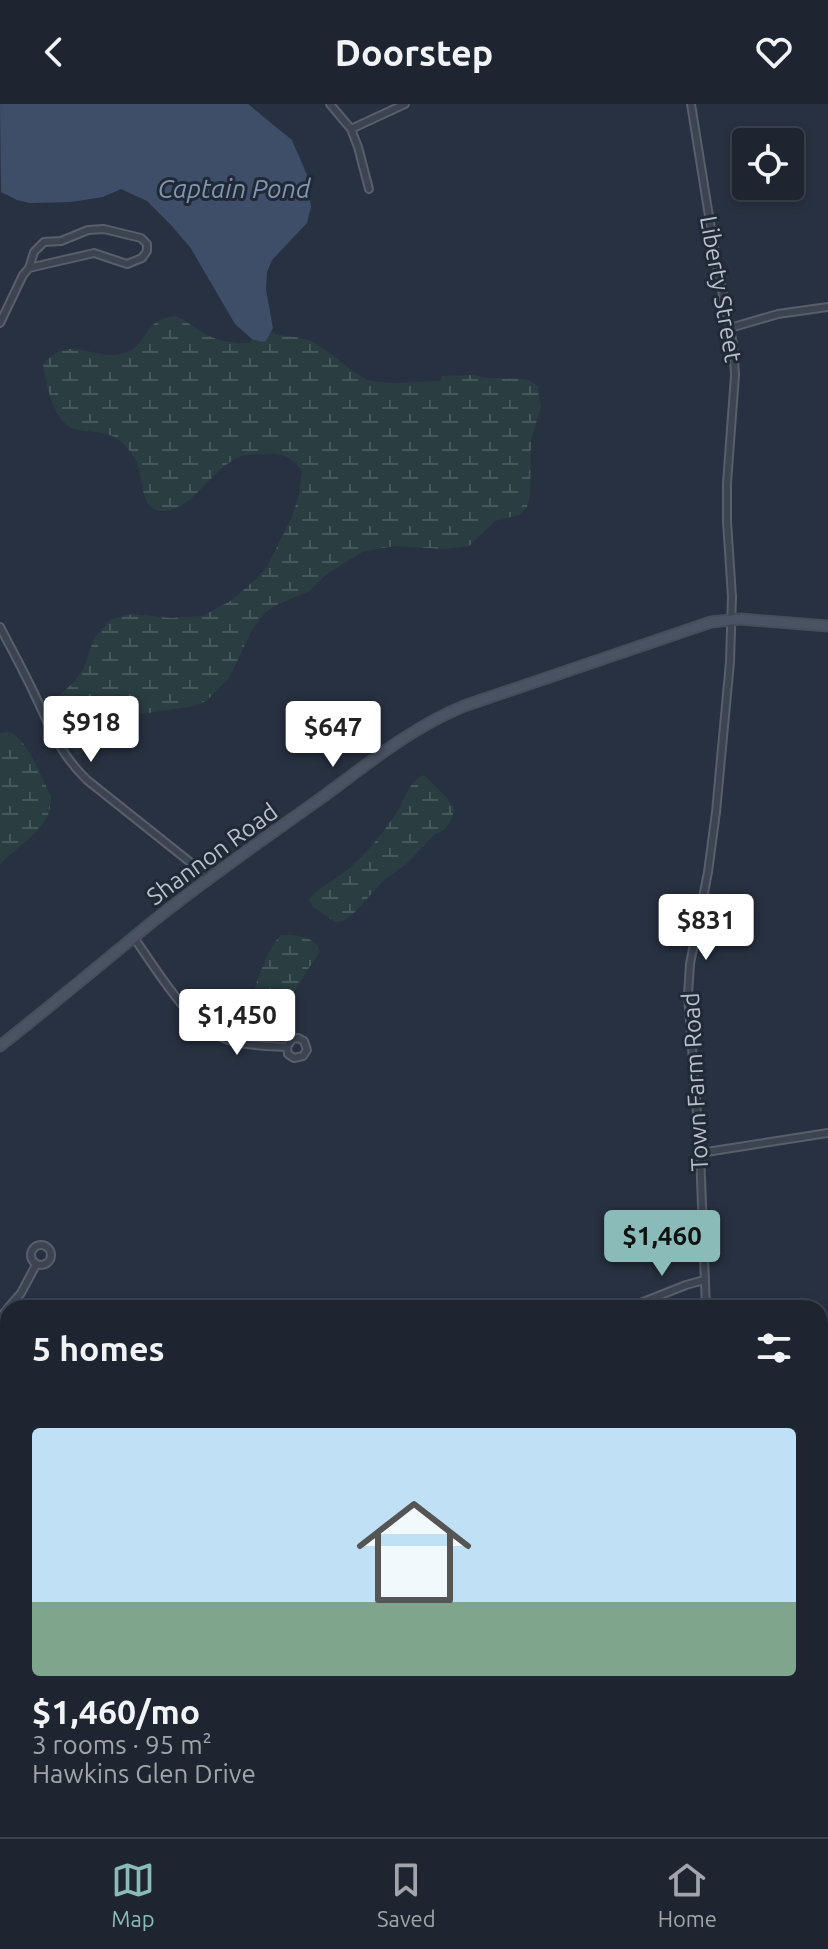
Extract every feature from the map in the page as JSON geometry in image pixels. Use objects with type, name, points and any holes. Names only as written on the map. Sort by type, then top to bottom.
[{"type":"street","points":[[330,104],[351,129],[369,189]]},
{"type":"street","points":[[351,129],[405,104]]},
{"type":"street","name":"Liberty Street","points":[[691,104],[730,328],[735,375],[727,483],[731,619]]},
{"type":"street","points":[[0,323],[29,268],[34,252],[44,242],[61,241],[88,230],[104,229],[133,235],[147,244],[142,258],[127,264],[94,253],[29,268]]},
{"type":"street","points":[[730,328],[778,314],[828,307]]},
{"type":"street","name":"Shannon Road","points":[[0,1046],[210,878],[436,719],[464,706],[711,622],[731,619],[828,626]]},
{"type":"street","name":"Town Farm Road","points":[[705,1300],[700,1153],[688,995],[690,964],[716,812],[731,619]]},
{"type":"street","points":[[0,627],[49,728],[70,763],[210,878]]},
{"type":"street","points":[[134,938],[181,1002],[208,1029],[230,1040],[287,1047]]},
{"type":"street","points":[[700,1153],[828,1133]]},
{"type":"street","points":[[15,1300],[36,1265]]},
{"type":"street","points":[[648,1300],[704,1280]]},
{"type":"green space","points":[[174,316],[208,336],[226,341],[250,343],[252,339],[262,342],[271,332],[308,340],[358,375],[373,381],[441,381],[442,376],[473,375],[526,379],[538,386],[541,407],[531,440],[530,495],[527,507],[519,515],[495,521],[469,546],[445,549],[394,546],[362,552],[327,574],[309,591],[274,606],[264,614],[252,630],[229,678],[206,701],[194,706],[135,715],[114,725],[77,755],[55,724],[49,705],[84,668],[94,638],[111,619],[132,614],[171,618],[203,616],[232,600],[267,567],[292,517],[299,495],[302,471],[295,462],[277,454],[251,454],[222,468],[184,504],[174,509],[156,510],[146,500],[136,461],[122,442],[105,433],[70,427],[57,413],[43,364],[53,355],[73,349],[114,355],[125,353],[139,344],[156,322]]},
{"type":"green space","points":[[10,732],[23,743],[51,796],[50,808],[41,827],[0,865],[0,733]]},
{"type":"green space","points":[[424,775],[454,809],[446,828],[435,834],[406,864],[384,880],[344,921],[335,922],[312,906],[309,899],[362,856],[395,815],[410,787]]},
{"type":"green space","points":[[281,935],[310,940],[320,952],[268,1035],[260,1043],[252,1044],[249,1020],[255,987],[267,956]]},
{"type":"water","name":"Captain Pond","points":[[0,104],[248,104],[292,140],[307,175],[311,207],[307,223],[272,260],[267,272],[266,290],[273,328],[266,341],[252,339],[235,324],[190,247],[147,201],[121,189],[103,197],[71,202],[30,203],[1,192]]}]
